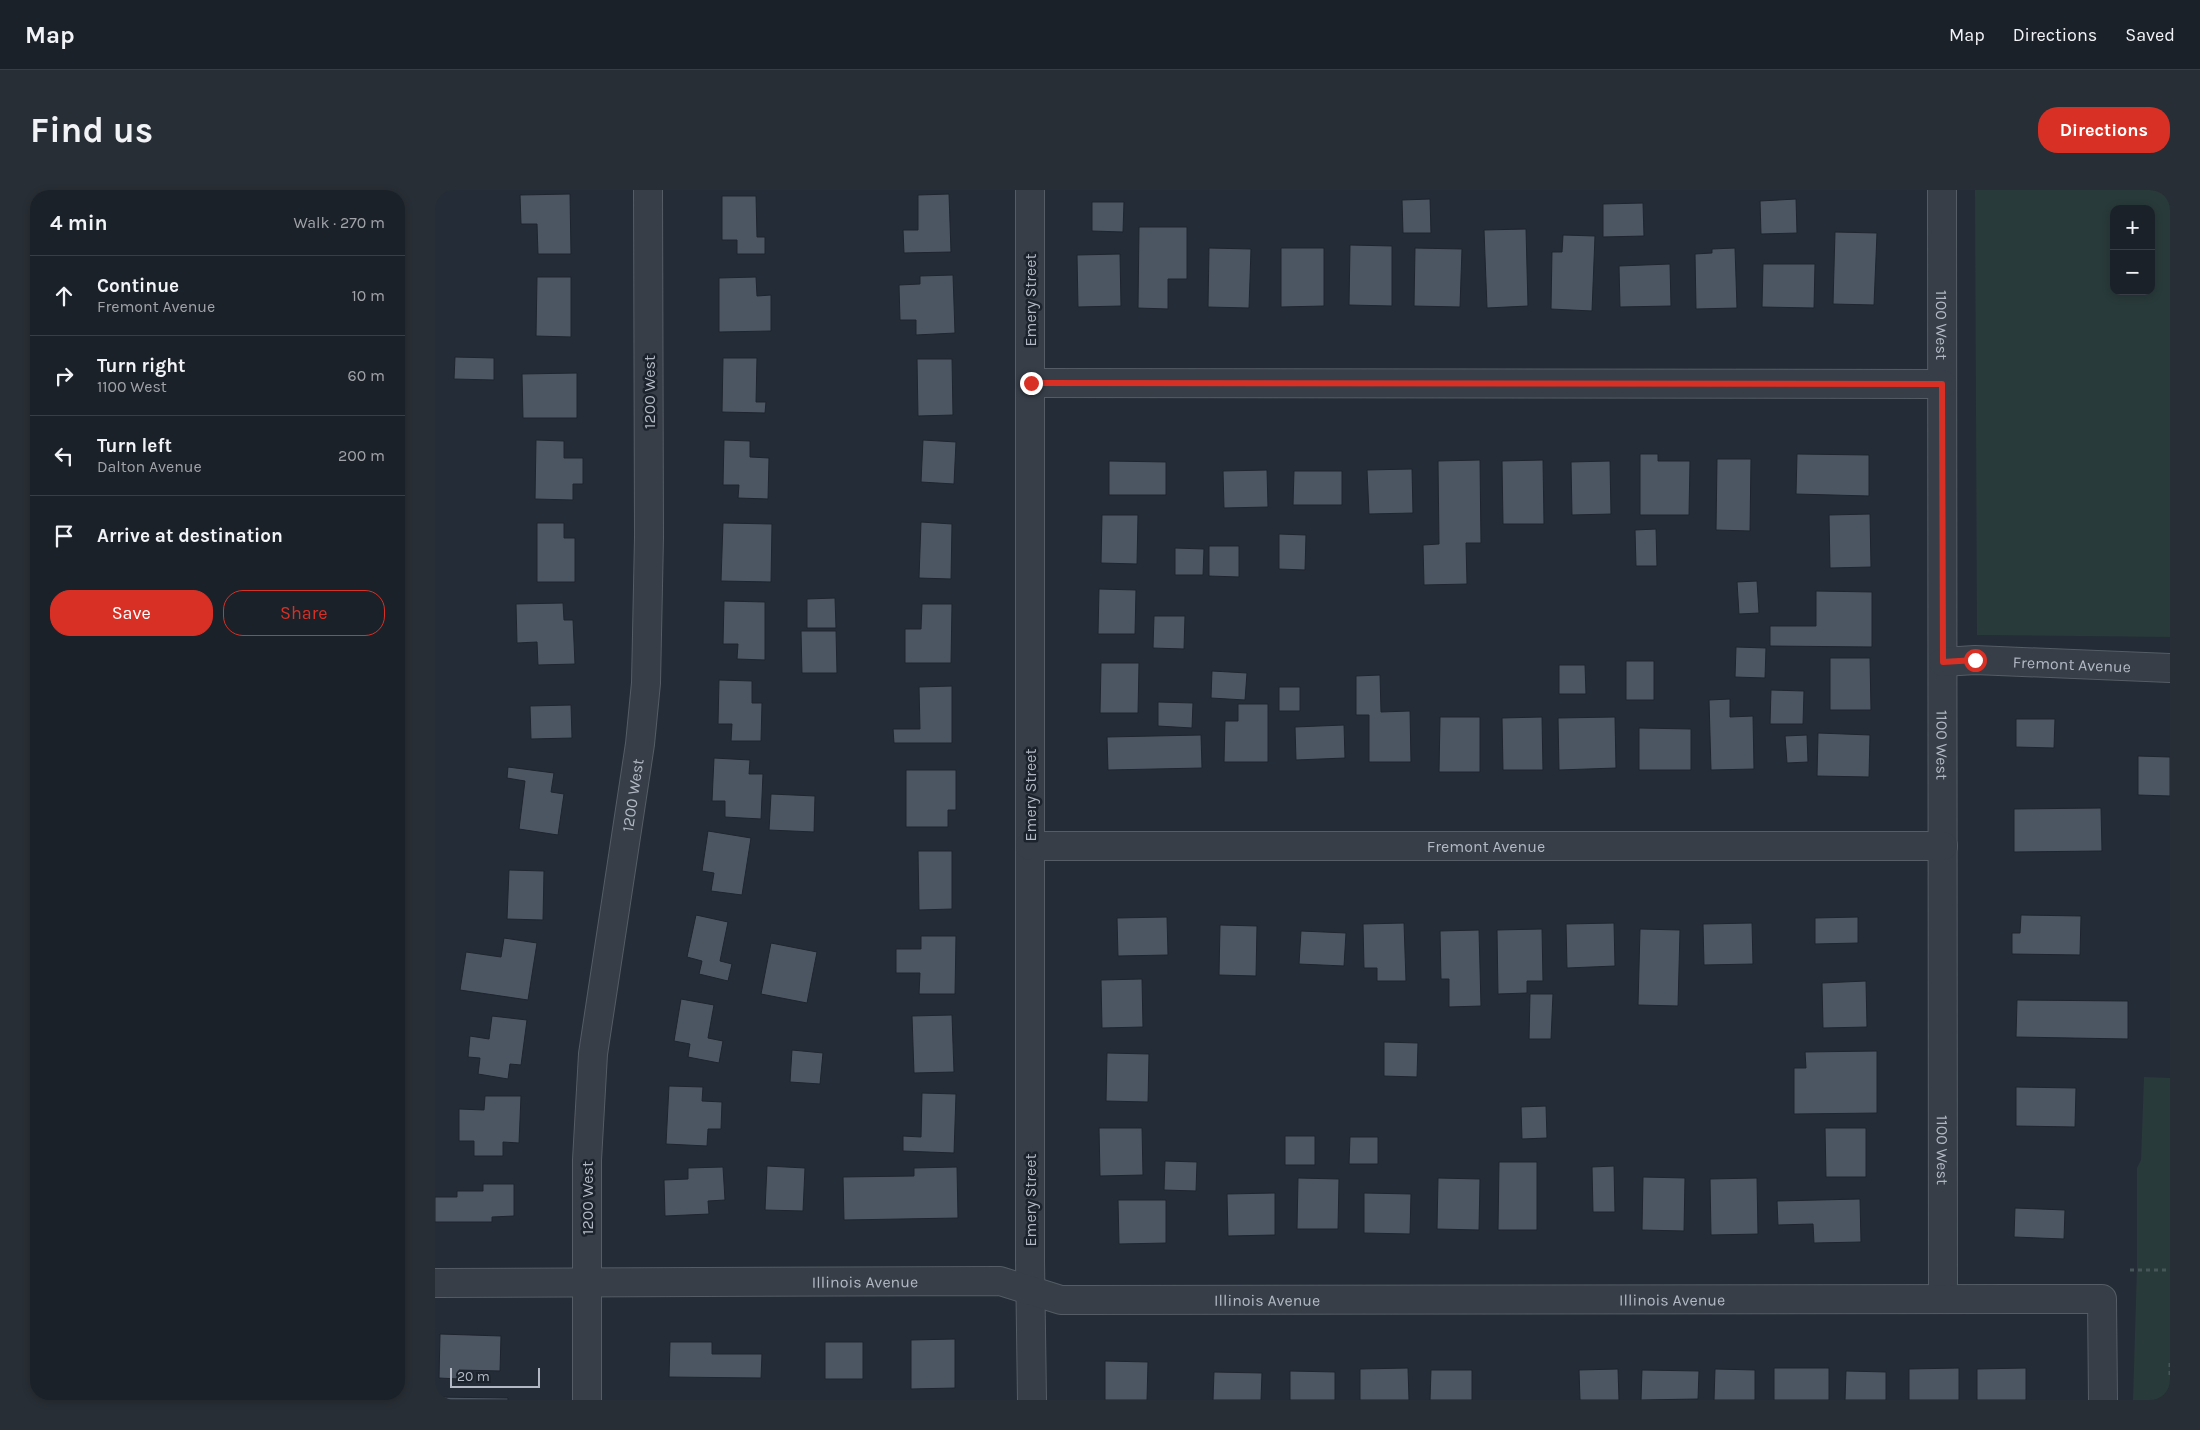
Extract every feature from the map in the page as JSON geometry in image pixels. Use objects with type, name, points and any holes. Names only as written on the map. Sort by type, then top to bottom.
[{"type":"street","name":"1200 West","points":[[587,1400],[587,1160],[593,1054],[640,744],[646,683],[649,537],[648,190]]},
{"type":"street","name":"Emery Street","points":[[1030,190],[1032,1400]]},
{"type":"street","name":"1100 West","points":[[1942,190],[1943,1299]]},
{"type":"street","points":[[1031,383],[1942,384]]},
{"type":"street","name":"Fremont Avenue","points":[[1943,662],[1975,660],[2170,668]]},
{"type":"street","name":"Fremont Avenue","points":[[1030,846],[1943,846]]},
{"type":"street","name":"Illinois Avenue","points":[[435,1283],[1001,1281],[1061,1300],[2102,1300],[2103,1400]]},
{"type":"path","points":[[2130,1270],[2170,1270]]},
{"type":"path","points":[[2170,1363],[2170,1379]]},
{"type":"shaded area","points":[[1975,190],[2170,190],[2170,637],[1977,635]]},
{"type":"shaded area","points":[[2144,1077],[2170,1078],[2170,1400],[2133,1400],[2137,1267],[2137,1168],[2141,1160]]},
{"type":"building","points":[[570,194],[571,254],[538,254],[537,224],[521,224],[520,195]]},
{"type":"building","points":[[949,194],[951,252],[904,253],[903,230],[918,230],[918,195]]},
{"type":"building","points":[[722,196],[756,196],[757,237],[765,237],[765,254],[737,254],[737,240],[722,240]]},
{"type":"building","points":[[1430,199],[1431,233],[1403,233],[1402,200]]},
{"type":"building","points":[[1796,199],[1797,233],[1761,234],[1760,201]]},
{"type":"building","points":[[1092,202],[1124,202],[1123,232],[1092,231]]},
{"type":"building","points":[[1643,203],[1644,236],[1603,237],[1603,204]]},
{"type":"building","points":[[1139,227],[1187,227],[1187,279],[1168,279],[1168,309],[1138,308]]},
{"type":"building","points":[[1526,229],[1528,306],[1487,308],[1484,230]]},
{"type":"building","points":[[1835,232],[1877,233],[1874,305],[1833,304]]},
{"type":"building","points":[[1563,235],[1595,236],[1592,311],[1551,309],[1552,252],[1562,252]]},
{"type":"building","points":[[1350,245],[1392,246],[1392,306],[1349,305]]},
{"type":"building","points":[[1209,248],[1251,249],[1249,308],[1208,307]]},
{"type":"building","points":[[1281,248],[1324,248],[1324,306],[1281,307]]},
{"type":"building","points":[[1415,248],[1462,249],[1460,307],[1414,306]]},
{"type":"building","points":[[1735,248],[1737,308],[1696,309],[1695,254],[1712,253],[1712,249]]},
{"type":"building","points":[[1120,254],[1121,306],[1078,307],[1077,255]]},
{"type":"building","points":[[1670,264],[1671,306],[1620,307],[1619,266]]},
{"type":"building","points":[[1763,264],[1815,264],[1814,308],[1762,307]]},
{"type":"building","points":[[953,275],[955,333],[916,335],[916,320],[900,320],[899,285],[920,284],[920,276]]},
{"type":"building","points":[[537,277],[571,277],[571,337],[536,336]]},
{"type":"building","points":[[756,277],[757,296],[771,295],[771,331],[719,332],[719,278]]},
{"type":"building","points":[[455,357],[494,358],[494,380],[454,379]]},
{"type":"building","points":[[723,358],[757,358],[756,402],[766,402],[765,413],[722,412]]},
{"type":"building","points":[[917,359],[952,359],[953,415],[918,416]]},
{"type":"building","points":[[577,373],[577,418],[523,418],[522,374]]},
{"type":"building","points":[[536,440],[564,441],[564,458],[583,458],[583,484],[573,484],[573,500],[535,499]]},
{"type":"building","points":[[724,440],[750,441],[750,457],[769,458],[768,499],[738,498],[739,485],[723,485]]},
{"type":"building","points":[[923,440],[956,442],[954,484],[921,482]]},
{"type":"building","points":[[1640,454],[1658,454],[1658,461],[1690,461],[1689,515],[1640,515]]},
{"type":"building","points":[[1797,454],[1869,455],[1869,496],[1796,494]]},
{"type":"building","points":[[1717,459],[1751,459],[1750,531],[1716,530]]},
{"type":"building","points":[[1480,460],[1481,543],[1466,543],[1467,584],[1424,585],[1423,545],[1439,544],[1438,461]]},
{"type":"building","points":[[1543,460],[1544,524],[1503,524],[1502,461]]},
{"type":"building","points":[[1109,461],[1166,462],[1166,495],[1109,495]]},
{"type":"building","points":[[1610,461],[1611,514],[1572,515],[1571,462]]},
{"type":"building","points":[[1412,469],[1413,513],[1369,514],[1367,470]]},
{"type":"building","points":[[1267,470],[1268,507],[1224,508],[1223,471]]},
{"type":"building","points":[[1294,471],[1342,471],[1342,505],[1293,505]]},
{"type":"building","points":[[1870,514],[1871,567],[1830,568],[1829,515]]},
{"type":"building","points":[[1102,515],[1138,515],[1137,564],[1101,563]]},
{"type":"building","points":[[921,522],[952,524],[951,579],[919,578]]},
{"type":"building","points":[[537,523],[564,523],[564,538],[575,538],[575,582],[537,582]]},
{"type":"building","points":[[723,523],[772,524],[771,582],[721,581]]},
{"type":"building","points":[[1656,529],[1657,566],[1636,566],[1635,530]]},
{"type":"building","points":[[1279,534],[1306,535],[1305,570],[1279,569]]},
{"type":"building","points":[[1209,546],[1239,546],[1239,577],[1209,576]]},
{"type":"building","points":[[1175,548],[1204,549],[1203,575],[1175,575]]},
{"type":"building","points":[[1757,581],[1759,613],[1739,614],[1737,582]]},
{"type":"building","points":[[1099,589],[1136,590],[1135,634],[1098,634]]},
{"type":"building","points":[[1816,591],[1872,592],[1872,647],[1770,646],[1770,626],[1816,626]]},
{"type":"building","points":[[835,598],[836,628],[807,628],[807,599]]},
{"type":"building","points":[[724,601],[765,602],[765,660],[737,659],[738,644],[723,644]]},
{"type":"building","points":[[563,603],[564,620],[573,620],[575,664],[538,665],[537,642],[517,643],[516,604]]},
{"type":"building","points":[[922,604],[952,604],[951,663],[905,663],[905,629],[921,629]]},
{"type":"building","points":[[1154,616],[1185,616],[1184,649],[1153,648]]},
{"type":"building","points":[[801,631],[836,631],[837,673],[802,673]]},
{"type":"building","points":[[1736,647],[1766,648],[1765,678],[1735,677]]},
{"type":"building","points":[[1830,658],[1870,658],[1871,710],[1830,710]]},
{"type":"building","points":[[1626,661],[1654,661],[1654,700],[1626,700]]},
{"type":"building","points":[[1101,663],[1139,663],[1138,713],[1100,713]]},
{"type":"building","points":[[1559,665],[1585,665],[1586,694],[1559,694]]},
{"type":"building","points":[[1212,671],[1247,673],[1245,700],[1211,698]]},
{"type":"building","points":[[1380,675],[1381,712],[1410,711],[1411,762],[1369,762],[1369,715],[1356,715],[1356,676]]},
{"type":"building","points":[[719,680],[752,681],[752,703],[762,703],[761,741],[731,741],[732,724],[718,724]]},
{"type":"building","points":[[952,686],[952,743],[894,743],[893,729],[920,729],[919,687]]},
{"type":"building","points":[[1279,687],[1300,687],[1300,711],[1279,711]]},
{"type":"building","points":[[1771,690],[1804,691],[1803,724],[1770,724]]},
{"type":"building","points":[[1730,699],[1730,717],[1753,716],[1754,769],[1711,770],[1709,700]]},
{"type":"building","points":[[1158,702],[1193,703],[1192,728],[1158,726]]},
{"type":"building","points":[[1238,704],[1268,704],[1268,762],[1224,762],[1225,721],[1238,721]]},
{"type":"building","points":[[571,705],[572,738],[531,739],[530,706]]},
{"type":"building","points":[[1440,717],[1480,717],[1480,772],[1439,772]]},
{"type":"building","points":[[1542,717],[1543,770],[1503,770],[1502,718]]},
{"type":"building","points":[[1615,717],[1616,768],[1559,770],[1558,718]]},
{"type":"building","points":[[2016,719],[2055,719],[2054,748],[2016,747]]},
{"type":"building","points":[[1344,725],[1345,758],[1296,760],[1295,727]]},
{"type":"building","points":[[1639,728],[1691,729],[1691,770],[1639,770]]},
{"type":"building","points":[[1818,733],[1870,735],[1869,777],[1817,776]]},
{"type":"building","points":[[1201,735],[1202,768],[1108,770],[1107,737]]},
{"type":"building","points":[[1807,735],[1808,762],[1787,763],[1785,736]]},
{"type":"building","points":[[2138,756],[2170,757],[2170,796],[2138,795]]},
{"type":"building","points":[[714,758],[750,760],[749,774],[763,774],[761,819],[725,817],[725,801],[712,801]]},
{"type":"building","points":[[508,767],[554,773],[551,792],[564,794],[558,835],[519,829],[525,781],[507,778]]},
{"type":"building","points":[[906,770],[956,770],[956,810],[948,810],[948,827],[906,827]]},
{"type":"building","points":[[771,794],[815,796],[814,832],[769,830]]},
{"type":"building","points":[[2101,808],[2102,851],[2014,852],[2014,809]]},
{"type":"building","points":[[708,831],[751,838],[742,895],[711,891],[714,873],[702,871]]},
{"type":"building","points":[[918,851],[952,851],[952,909],[919,910]]},
{"type":"building","points":[[509,870],[544,871],[543,920],[507,919]]},
{"type":"building","points":[[696,915],[728,922],[720,961],[732,964],[728,981],[699,974],[702,961],[687,957]]},
{"type":"building","points":[[2021,915],[2081,916],[2080,955],[2012,954],[2012,933],[2020,933]]},
{"type":"building","points":[[1167,917],[1168,955],[1118,956],[1117,918]]},
{"type":"building","points":[[1858,917],[1858,943],[1815,944],[1815,918]]},
{"type":"building","points":[[1404,923],[1406,981],[1377,981],[1377,968],[1364,968],[1363,924]]},
{"type":"building","points":[[1614,923],[1615,966],[1567,968],[1566,924]]},
{"type":"building","points":[[1752,923],[1753,964],[1704,965],[1703,924]]},
{"type":"building","points":[[1220,925],[1257,926],[1256,976],[1219,975]]},
{"type":"building","points":[[1542,929],[1543,981],[1527,981],[1527,993],[1498,994],[1497,930]]},
{"type":"building","points":[[1640,929],[1680,930],[1678,1006],[1638,1005]]},
{"type":"building","points":[[1479,930],[1481,1006],[1449,1007],[1449,979],[1441,979],[1440,931]]},
{"type":"building","points":[[1301,931],[1346,933],[1344,966],[1299,964]]},
{"type":"building","points":[[921,936],[956,936],[955,994],[919,994],[920,973],[896,973],[896,949],[921,949]]},
{"type":"building","points":[[504,938],[537,943],[528,1000],[460,990],[466,952],[501,957]]},
{"type":"building","points":[[771,943],[817,952],[807,1003],[761,994]]},
{"type":"building","points":[[1142,979],[1143,1027],[1102,1028],[1101,980]]},
{"type":"building","points":[[1866,981],[1867,1027],[1823,1028],[1822,983]]},
{"type":"building","points":[[1530,994],[1553,994],[1551,1039],[1529,1039]]},
{"type":"building","points":[[681,999],[714,1005],[708,1038],[723,1041],[719,1063],[688,1057],[690,1044],[674,1041]]},
{"type":"building","points":[[2017,1000],[2128,1001],[2128,1039],[2016,1037]]},
{"type":"building","points":[[952,1015],[954,1072],[914,1073],[912,1016]]},
{"type":"building","points":[[492,1016],[527,1020],[521,1065],[510,1064],[508,1079],[478,1074],[480,1058],[468,1057],[470,1036],[489,1039]]},
{"type":"building","points":[[1384,1042],[1418,1043],[1417,1077],[1384,1076]]},
{"type":"building","points":[[792,1050],[823,1053],[820,1084],[790,1082]]},
{"type":"building","points":[[1877,1051],[1877,1113],[1794,1114],[1794,1068],[1806,1068],[1805,1052]]},
{"type":"building","points":[[1107,1053],[1149,1054],[1148,1102],[1106,1101]]},
{"type":"building","points":[[669,1086],[703,1087],[702,1101],[722,1102],[721,1129],[708,1129],[707,1146],[666,1144]]},
{"type":"building","points":[[2016,1087],[2076,1088],[2075,1127],[2016,1126]]},
{"type":"building","points":[[922,1093],[956,1094],[954,1153],[903,1151],[903,1136],[921,1137]]},
{"type":"building","points":[[485,1096],[521,1096],[519,1143],[503,1142],[503,1156],[474,1156],[474,1141],[459,1141],[459,1109],[484,1110]]},
{"type":"building","points":[[1546,1106],[1547,1138],[1522,1139],[1521,1107]]},
{"type":"building","points":[[1099,1128],[1142,1128],[1143,1175],[1100,1176]]},
{"type":"building","points":[[1825,1128],[1866,1128],[1866,1177],[1826,1177]]},
{"type":"building","points":[[1285,1136],[1315,1136],[1315,1165],[1285,1165]]},
{"type":"building","points":[[1350,1137],[1378,1137],[1378,1164],[1349,1164]]},
{"type":"building","points":[[1165,1161],[1197,1162],[1196,1191],[1164,1190]]},
{"type":"building","points":[[1499,1162],[1537,1162],[1537,1230],[1498,1230]]},
{"type":"building","points":[[767,1166],[805,1168],[803,1211],[765,1210]]},
{"type":"building","points":[[1614,1166],[1615,1212],[1593,1212],[1592,1167]]},
{"type":"building","points":[[723,1167],[725,1200],[708,1201],[709,1214],[665,1216],[664,1180],[688,1179],[688,1168]]},
{"type":"building","points":[[957,1167],[958,1218],[844,1220],[843,1177],[914,1176],[914,1168]]},
{"type":"building","points":[[1643,1177],[1685,1178],[1684,1231],[1642,1230]]},
{"type":"building","points":[[1298,1178],[1339,1179],[1338,1229],[1297,1229]]},
{"type":"building","points":[[1438,1178],[1480,1179],[1479,1230],[1437,1229]]},
{"type":"building","points":[[1757,1178],[1758,1234],[1711,1235],[1710,1179]]},
{"type":"building","points":[[483,1184],[514,1184],[514,1216],[492,1217],[492,1222],[435,1222],[435,1197],[457,1197],[457,1191],[483,1191]]},
{"type":"building","points":[[1275,1193],[1275,1235],[1228,1236],[1227,1194]]},
{"type":"building","points":[[1364,1193],[1411,1194],[1410,1234],[1364,1233]]},
{"type":"building","points":[[1860,1199],[1861,1242],[1814,1243],[1813,1224],[1778,1225],[1777,1201]]},
{"type":"building","points":[[1118,1200],[1166,1200],[1166,1243],[1119,1244]]},
{"type":"building","points":[[2015,1208],[2065,1210],[2064,1239],[2014,1237]]},
{"type":"building","points":[[440,1334],[501,1336],[500,1371],[459,1370],[459,1379],[439,1378]]},
{"type":"building","points":[[955,1339],[955,1388],[911,1389],[911,1340]]},
{"type":"building","points":[[670,1342],[712,1342],[712,1354],[762,1354],[761,1378],[669,1377]]},
{"type":"building","points":[[825,1342],[863,1342],[863,1379],[825,1379]]},
{"type":"building","points":[[1105,1361],[1148,1362],[1147,1400],[1105,1400]]},
{"type":"building","points":[[1408,1368],[1409,1400],[1360,1400],[1360,1369]]},
{"type":"building","points":[[1774,1368],[1829,1368],[1829,1400],[1774,1400]]},
{"type":"building","points":[[1959,1368],[1959,1400],[1909,1400],[1909,1369]]},
{"type":"building","points":[[2026,1368],[2026,1400],[1977,1400],[1977,1369]]},
{"type":"building","points":[[1618,1369],[1619,1400],[1580,1400],[1579,1370]]},
{"type":"building","points":[[1715,1369],[1755,1370],[1755,1400],[1714,1400]]},
{"type":"building","points":[[1431,1370],[1472,1370],[1472,1400],[1430,1400]]},
{"type":"building","points":[[1642,1370],[1699,1371],[1698,1399],[1641,1400]]},
{"type":"building","points":[[1290,1371],[1335,1372],[1335,1400],[1290,1400]]},
{"type":"building","points":[[1846,1371],[1886,1372],[1886,1400],[1845,1400]]},
{"type":"building","points":[[1214,1372],[1262,1373],[1261,1400],[1213,1400]]},
{"type":"building","points":[[435,1397],[508,1398],[508,1400],[435,1400]]},
{"type":"route","points":[[1031,383],[1942,384],[1943,662],[1975,660]]}]
